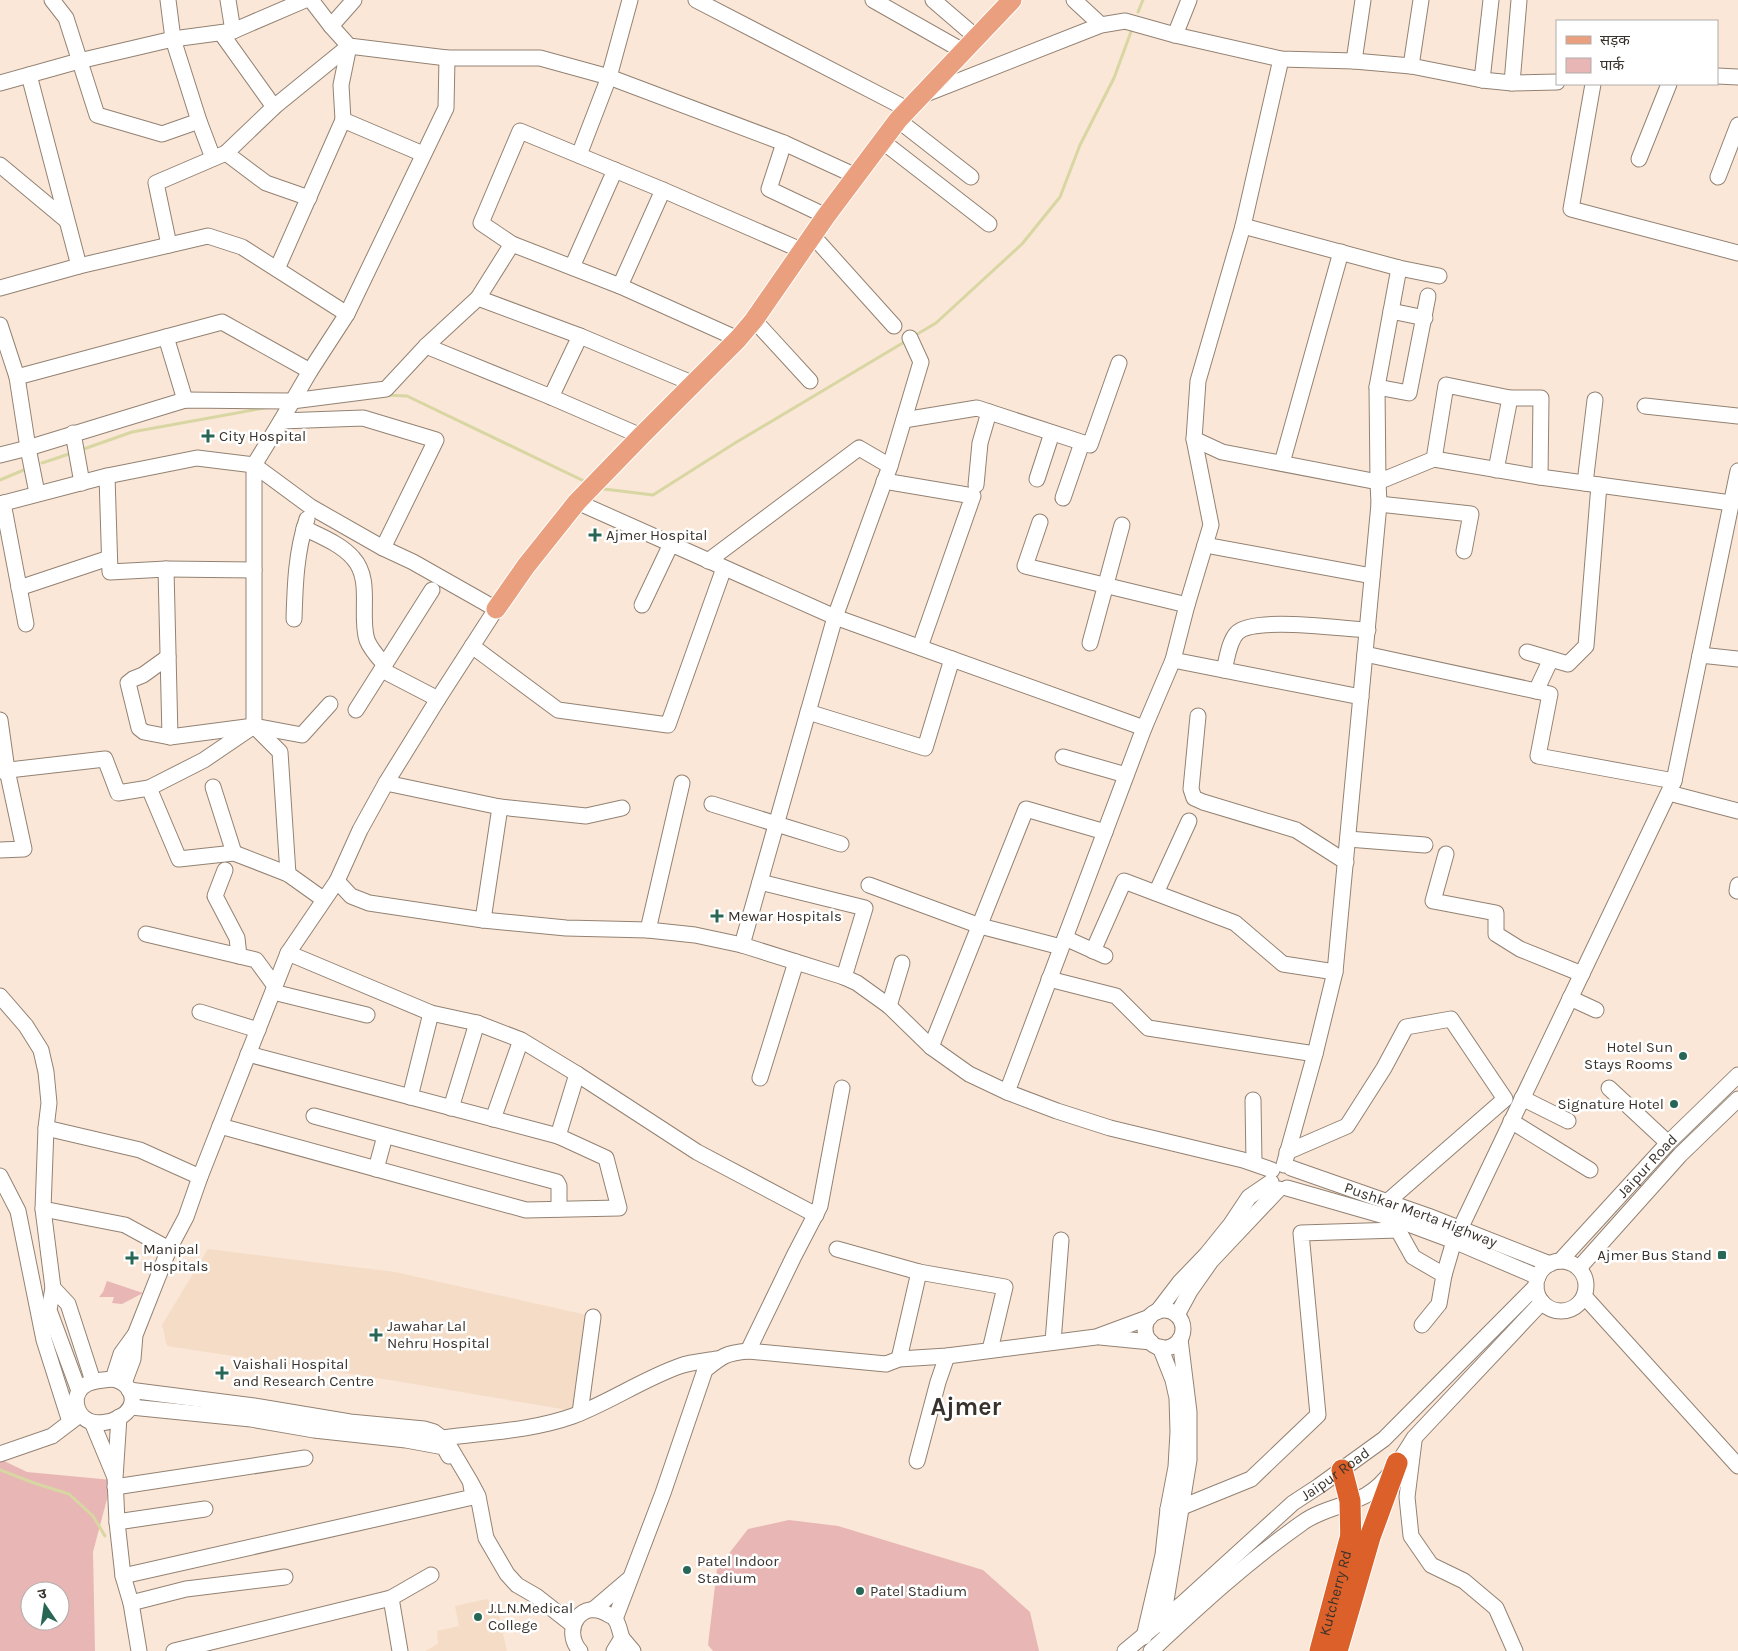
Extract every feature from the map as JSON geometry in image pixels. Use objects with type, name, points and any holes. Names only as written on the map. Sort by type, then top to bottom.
[{"type":"highway","name":"Kutcherry Rd","points":[[1320,1651],[1360,1536],[1397,1463]]},
{"type":"highway","points":[[1337,1651],[1360,1536],[1342,1470]]},
{"type":"highway","points":[[1329,1651],[1360,1536]]},
{"type":"main road","points":[[496,609],[526,566],[580,499],[640,436],[738,339],[754,320],[826,216],[908,108],[1012,0]]},
{"type":"street","points":[[52,0],[66,18],[97,115],[162,134],[200,121]]},
{"type":"street","points":[[168,0],[173,39],[200,121],[220,155],[266,183],[309,198]]},
{"type":"street","points":[[228,0],[227,32],[274,107]]},
{"type":"street","points":[[0,83],[79,61],[173,39],[227,32],[305,0]]},
{"type":"street","points":[[311,0],[349,46],[447,58],[540,58],[609,77],[784,143],[856,176]]},
{"type":"street","points":[[331,26],[354,0]]},
{"type":"street","points":[[579,155],[609,77],[630,0]]},
{"type":"street","points":[[696,0],[908,108],[971,177]]},
{"type":"street","points":[[873,0],[963,51]]},
{"type":"street","points":[[933,0],[976,37]]},
{"type":"street","points":[[1074,0],[1101,25]]},
{"type":"street","points":[[1176,35],[1189,0]]},
{"type":"street","points":[[1354,60],[1363,0]]},
{"type":"street","points":[[1411,66],[1421,0]]},
{"type":"street","points":[[1482,80],[1491,0]]},
{"type":"street","points":[[1512,83],[1519,0]]},
{"type":"street","points":[[908,108],[1101,25],[1125,21],[1176,35],[1281,59],[1354,60],[1411,66],[1482,80],[1512,83],[1556,82]]},
{"type":"street","points":[[169,245],[156,184],[220,155],[274,107],[349,46]]},
{"type":"street","points":[[277,270],[343,120],[340,85],[349,46]]},
{"type":"street","points":[[288,874],[280,752],[254,726],[254,465],[282,422],[310,371],[348,314],[446,108],[447,58]]},
{"type":"street","points":[[1007,1092],[1144,728],[1173,660],[1211,525],[1194,439],[1198,381],[1243,226],[1281,59]]},
{"type":"street","points":[[29,75],[79,266]]},
{"type":"street","points":[[1718,76],[1738,77]]},
{"type":"street","points":[[1593,85],[1571,209],[1738,252]]},
{"type":"street","points":[[1639,159],[1669,85]]},
{"type":"street","points":[[343,120],[423,154]]},
{"type":"street","points":[[1718,177],[1738,125]]},
{"type":"street","points":[[738,339],[620,286],[512,244],[476,225],[520,131],[663,190],[808,243],[894,326]]},
{"type":"street","points":[[882,141],[989,224]]},
{"type":"street","points":[[784,143],[769,189],[826,216]]},
{"type":"street","points":[[0,165],[66,220]]},
{"type":"street","points":[[572,267],[615,170]]},
{"type":"street","points":[[47,204],[55,178]]},
{"type":"street","points":[[620,286],[663,190]]},
{"type":"street","points":[[1243,226],[1399,268],[1439,276]]},
{"type":"street","points":[[0,288],[79,266],[208,236],[242,247],[348,314]]},
{"type":"street","points":[[0,455],[185,400],[292,401],[386,389],[426,346],[478,298],[512,244]]},
{"type":"street","points":[[1282,463],[1341,252]]},
{"type":"street","points":[[1177,1315],[1190,1291],[1211,1261],[1280,1174],[1315,1054],[1335,972],[1379,504],[1377,387],[1399,268]]},
{"type":"street","points":[[1377,387],[1409,393],[1428,296]]},
{"type":"street","points":[[478,298],[580,336],[694,384]]},
{"type":"street","points":[[1391,311],[1424,318]]},
{"type":"street","points":[[754,320],[810,381]]},
{"type":"street","points":[[17,377],[222,322],[310,371]]},
{"type":"street","points":[[2,333],[17,377],[28,448],[38,493]]},
{"type":"street","points":[[552,397],[580,336]]},
{"type":"street","points":[[166,337],[185,400]]},
{"type":"street","points":[[742,945],[835,617],[890,466],[921,362],[910,338],[906,358]]},
{"type":"street","points":[[426,346],[552,397],[640,436]]},
{"type":"street","points":[[904,420],[977,408],[1090,446],[1119,363]]},
{"type":"street","points":[[1434,459],[1446,385],[1510,398],[1541,398],[1540,477]]},
{"type":"street","points":[[1496,470],[1510,398]]},
{"type":"street","points":[[1527,652],[1568,664],[1586,646],[1595,400]]},
{"type":"street","points":[[1645,406],[1738,416]]},
{"type":"street","points":[[976,485],[980,443],[989,412]]},
{"type":"street","points":[[282,422],[364,418],[436,440],[383,548]]},
{"type":"street","points":[[1037,479],[1052,433]]},
{"type":"street","points":[[73,434],[82,483]]},
{"type":"street","points":[[1194,439],[1222,452],[1378,482],[1434,459],[1540,477],[1731,504]]},
{"type":"street","points":[[1063,498],[1082,443]]},
{"type":"street","points":[[708,561],[859,448],[890,466]]},
{"type":"street","points":[[26,624],[2,504],[107,476],[197,458],[254,465],[311,507],[496,609],[386,784],[360,830],[337,881],[288,953],[186,1217],[169,1249],[135,1335],[133,1358],[122,1384]]},
{"type":"street","points":[[1422,1325],[1439,1304],[1444,1275],[1457,1235],[1671,787],[1700,655],[1731,540],[1731,504],[1738,471]]},
{"type":"street","points":[[105,564],[107,476]]},
{"type":"street","points":[[884,481],[973,496],[920,648]]},
{"type":"street","points":[[580,499],[671,544],[835,617],[1144,728]]},
{"type":"street","points":[[1379,504],[1472,514],[1464,551]]},
{"type":"street","points":[[294,619],[296,569],[304,528],[311,507]]},
{"type":"street","points":[[1040,522],[1025,566],[1187,605]]},
{"type":"street","points":[[1090,643],[1122,525]]},
{"type":"street","points":[[304,528],[345,550],[357,563],[365,595],[367,638],[383,668],[438,699]]},
{"type":"street","points":[[642,605],[671,544]]},
{"type":"street","points":[[1205,545],[1372,576]]},
{"type":"street","points":[[19,588],[105,564],[166,569],[254,570]]},
{"type":"street","points":[[472,646],[558,710],[668,725],[724,568]]},
{"type":"street","points":[[166,569],[170,737]]},
{"type":"street","points":[[356,710],[432,590]]},
{"type":"street","points":[[1224,670],[1233,638],[1249,627],[1275,624],[1368,630]]},
{"type":"street","points":[[1365,654],[1550,694],[1538,756],[1671,787],[1738,811]]},
{"type":"street","points":[[1700,655],[1738,660]]},
{"type":"street","points":[[168,657],[128,683],[139,728],[144,732],[170,737],[254,726],[302,735],[330,704]]},
{"type":"street","points":[[808,712],[925,748],[952,659]]},
{"type":"street","points":[[1536,690],[1551,659]]},
{"type":"street","points":[[1173,660],[1361,698]]},
{"type":"street","points":[[1198,716],[1191,789],[1194,798],[1296,830],[1346,862]]},
{"type":"street","points":[[0,720],[3,771],[24,849],[0,850]]},
{"type":"street","points":[[3,771],[105,759],[118,793],[149,788],[204,760],[254,726]]},
{"type":"street","points":[[1063,757],[1126,775]]},
{"type":"street","points":[[648,930],[682,782]]},
{"type":"street","points":[[386,784],[500,807],[586,816],[622,808]]},
{"type":"street","points":[[214,787],[234,853]]},
{"type":"street","points":[[149,788],[179,859],[234,853],[288,874],[323,899]]},
{"type":"street","points":[[712,804],[841,844]]},
{"type":"street","points":[[483,920],[500,807]]},
{"type":"street","points":[[931,1047],[1026,809],[1105,832]]},
{"type":"street","points":[[1156,892],[1189,821]]},
{"type":"street","points":[[1348,839],[1425,845]]},
{"type":"street","points":[[1446,854],[1433,901],[1496,913],[1496,934],[1520,949],[1582,974]]},
{"type":"street","points":[[225,870],[215,896],[237,938],[239,956]]},
{"type":"street","points":[[337,881],[351,896],[368,904],[483,920],[566,928],[648,930],[695,935],[742,945],[844,977],[857,983],[889,1006],[931,1047],[969,1074],[1007,1092],[1110,1128],[1213,1153]]},
{"type":"street","points":[[869,885],[980,926],[1063,943],[1099,954],[1124,881],[1235,923],[1284,964],[1335,972]]},
{"type":"street","points":[[760,882],[865,908],[844,977]]},
{"type":"street","points":[[146,934],[256,960],[274,989],[367,1015]]},
{"type":"street","points":[[288,953],[431,1013],[477,1023],[521,1040],[811,1224]]},
{"type":"street","points":[[760,1078],[796,962]]},
{"type":"street","points":[[889,1006],[902,963]]},
{"type":"street","points":[[1049,979],[1116,996],[1148,1028],[1315,1054]]},
{"type":"street","points":[[0,996],[26,1026],[41,1050],[49,1103],[46,1128],[43,1209],[53,1288],[49,1310],[79,1391]]},
{"type":"street","points":[[1570,998],[1596,1010]]},
{"type":"street","points":[[200,1012],[258,1030]]},
{"type":"street","points":[[410,1097],[431,1013]]},
{"type":"street","points":[[1184,1432],[1174,1380],[1155,1345],[1147,1336],[1146,1328],[1154,1314],[1180,1282],[1206,1255],[1231,1224],[1249,1197],[1347,1126],[1384,1068],[1406,1027],[1452,1020],[1505,1099],[1387,1202]]},
{"type":"street","points":[[451,1108],[477,1023]]},
{"type":"street","points":[[493,1119],[521,1040]]},
{"type":"street","points":[[220,1126],[526,1210],[619,1208],[606,1158],[558,1136],[248,1054]]},
{"type":"street","points":[[558,1136],[577,1074]]},
{"type":"street","name":"Jaipur Road","points":[[1555,1262],[1668,1143],[1738,1075]]},
{"type":"street","points":[[748,1351],[820,1206],[842,1088]]},
{"type":"street","points":[[1609,1088],[1668,1143]]},
{"type":"street","points":[[1522,1098],[1568,1121]]},
{"type":"street","name":"Jaipur Road","points":[[1579,1268],[1680,1155],[1738,1099]]},
{"type":"street","points":[[1253,1100],[1254,1163]]},
{"type":"street","points":[[314,1116],[556,1182],[559,1186],[559,1209]]},
{"type":"street","points":[[1511,1121],[1590,1170]]},
{"type":"street","points":[[46,1128],[140,1150],[200,1177]]},
{"type":"street","points":[[376,1169],[385,1136]]},
{"type":"street","name":"Pushkar Merta Highway","points":[[1213,1153],[1240,1168],[1280,1174],[1387,1202],[1428,1216],[1537,1282]]},
{"type":"street","name":"Pushkar Merta Highway","points":[[1213,1153],[1254,1163],[1395,1219],[1555,1262]]},
{"type":"street","points":[[0,1176],[18,1211],[44,1340],[81,1420],[115,1483]]},
{"type":"street","points":[[43,1209],[125,1225],[169,1249]]},
{"type":"street","points":[[1175,1508],[1251,1479],[1318,1415],[1300,1233],[1398,1230],[1413,1257],[1444,1275]]},
{"type":"street","points":[[1053,1342],[1061,1240]]},
{"type":"street","points":[[837,1248],[919,1272],[1005,1287],[990,1350]]},
{"type":"street","points":[[1555,1262],[1570,1262],[1579,1268],[1585,1276],[1587,1286],[1584,1296],[1570,1310],[1560,1311],[1550,1308],[1542,1302],[1538,1295],[1537,1282],[1542,1270],[1555,1262]]},
{"type":"street","points":[[899,1359],[919,1272]]},
{"type":"street","name":"Jaipur Road","points":[[1125,1651],[1162,1621],[1293,1503],[1384,1439],[1537,1282]]},
{"type":"street","points":[[53,1288],[68,1304],[93,1381]]},
{"type":"street","points":[[1584,1296],[1738,1466]]},
{"type":"street","name":"Jaipur Road","points":[[1156,1646],[1240,1570],[1304,1521],[1358,1499],[1376,1489],[1414,1438],[1542,1302]]},
{"type":"street","points":[[1096,1337],[1166,1310],[1177,1315],[1183,1326],[1180,1339],[1188,1404],[1176,1467],[1176,1533],[1162,1621],[1156,1646]]},
{"type":"street","points":[[580,1413],[593,1317]]},
{"type":"street","points":[[442,1438],[546,1425],[580,1413],[681,1365],[718,1358],[729,1353],[748,1351],[886,1364],[899,1359],[947,1356],[1096,1337],[1170,1347],[1180,1339]]},
{"type":"street","points":[[917,1461],[938,1382],[947,1356]]},
{"type":"street","points":[[615,1619],[663,1493],[705,1370],[718,1358]]},
{"type":"street","points":[[81,1420],[76,1403],[79,1391],[93,1381],[122,1384],[253,1412],[444,1447],[476,1503]]},
{"type":"street","points":[[0,1454],[52,1436],[81,1420],[102,1423],[127,1413],[131,1407],[132,1396],[122,1384]]},
{"type":"street","points":[[131,1407],[253,1412]]},
{"type":"street","points":[[119,1417],[115,1483],[117,1522],[123,1576],[131,1603],[139,1651]]},
{"type":"street","points":[[349,1429],[424,1429],[434,1432],[442,1438],[452,1449],[470,1481],[486,1538],[496,1556],[517,1585],[536,1596],[573,1625]]},
{"type":"street","points":[[1414,1438],[1407,1497],[1411,1536],[1431,1565],[1464,1581],[1496,1608],[1514,1651]]},
{"type":"street","points":[[115,1483],[305,1458]]},
{"type":"street","points":[[123,1576],[476,1503]]},
{"type":"street","points":[[1142,1651],[1144,1635],[1175,1508]]},
{"type":"street","points":[[117,1522],[205,1509]]},
{"type":"street","points":[[182,1563],[186,1588]]},
{"type":"street","points":[[174,1651],[390,1598],[431,1575]]},
{"type":"street","points":[[131,1603],[186,1588],[286,1577]]},
{"type":"street","points":[[578,1650],[573,1642],[573,1625],[588,1610],[629,1580]]},
{"type":"street","points":[[536,1596],[588,1610],[603,1611],[615,1619],[622,1638],[633,1651]]},
{"type":"street","points":[[390,1598],[400,1651]]},
{"type":"street","points":[[614,1651],[622,1638]]},
{"type":"shaded area","name":"Jawahar Lal Nehru Hospital","points":[[208,1249],[395,1272],[591,1316],[574,1411],[396,1381],[167,1346],[162,1325]]},
{"type":"shaded area","name":"J.L.N.Medical College","points":[[487,1599],[497,1608],[507,1651],[425,1651],[438,1644],[437,1631],[459,1626],[455,1606]]},
{"type":"green space","points":[[107,1281],[143,1293],[122,1304],[112,1303],[114,1297],[99,1297]]},
{"type":"green space","points":[[0,1459],[27,1472],[112,1480],[93,1552],[95,1651],[0,1651]]},
{"type":"green space","name":"Patel Stadium","points":[[789,1520],[838,1526],[983,1570],[1030,1612],[1039,1651],[713,1651],[708,1645],[717,1569],[748,1529]]},
{"type":"waterway","points":[[1138,12],[1143,0]]},
{"type":"waterway","points":[[914,336],[936,323],[1022,244],[1060,197],[1080,145],[1114,78],[1132,29]]},
{"type":"waterway","points":[[604,489],[653,495],[735,443],[906,341]]},
{"type":"waterway","points":[[385,395],[407,396],[586,482]]},
{"type":"waterway","points":[[81,450],[132,432],[264,408]]},
{"type":"waterway","points":[[42,463],[69,454]]},
{"type":"waterway","points":[[0,480],[26,469]]},
{"type":"waterway","points":[[0,1470],[69,1494],[93,1516],[105,1536]]},
{"type":"place","name":"City Hospital","points":[[208,436]]},
{"type":"place","name":"Ajmer Hospital","points":[[595,535]]},
{"type":"place","name":"Mewar Hospitals","points":[[717,916]]},
{"type":"place","name":"Hotel Sun Stays Rooms","points":[[1683,1056]]},
{"type":"place","name":"Signature Hotel","points":[[1674,1104]]},
{"type":"place","name":"Ajmer Bus Stand","points":[[1722,1255]]},
{"type":"place","name":"Manipal Hospitals","points":[[132,1258]]},
{"type":"place","name":"Jawahar Lal Nehru Hospital","points":[[376,1335]]},
{"type":"place","name":"Vaishali Hospital and Research Centre","points":[[222,1373]]},
{"type":"place","name":"Patel Indoor Stadium","points":[[687,1570]]},
{"type":"place","name":"Patel Stadium","points":[[860,1591]]},
{"type":"place","name":"J.L.N.Medical College","points":[[478,1617]]},
{"type":"district","name":"Ajmer","points":[[966,1406]]}]
